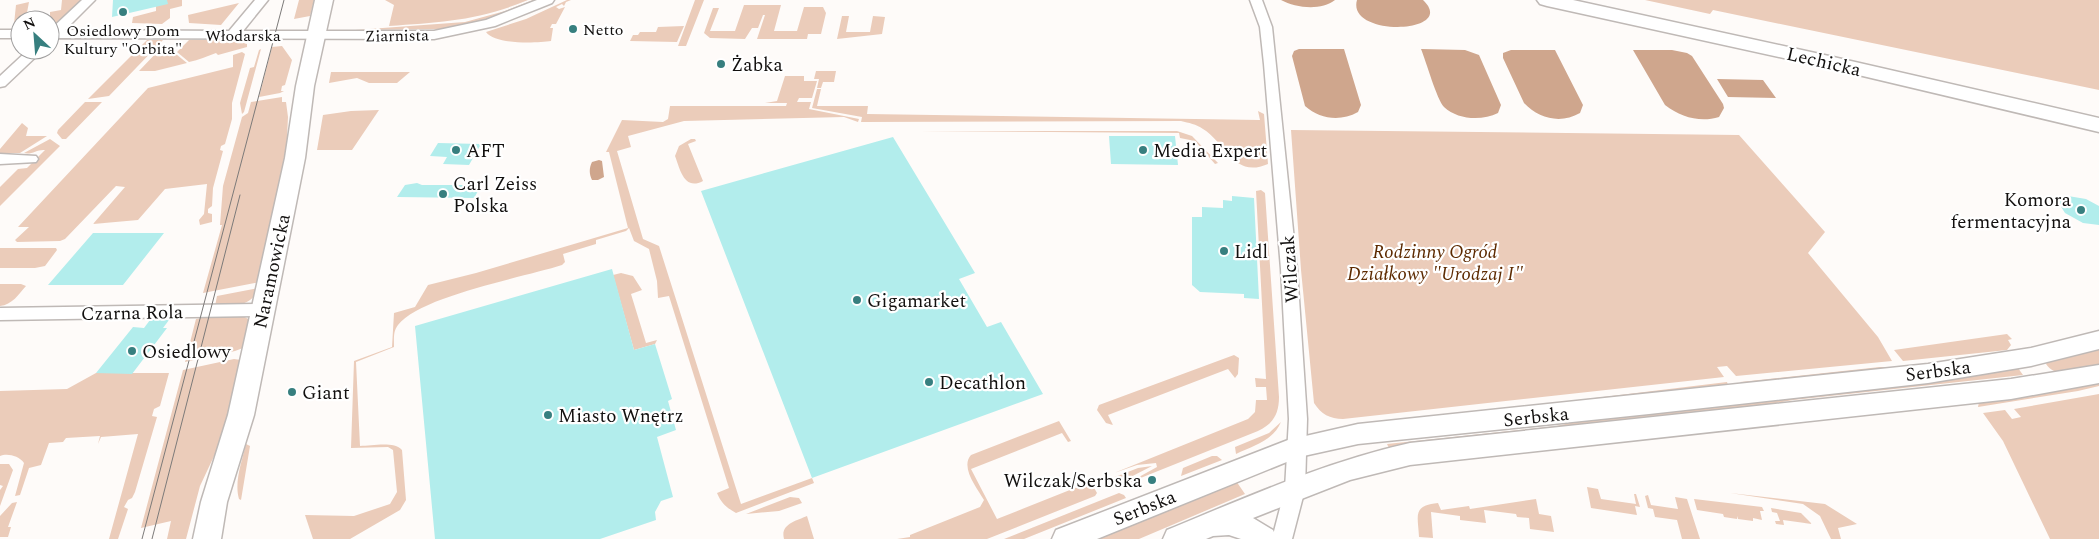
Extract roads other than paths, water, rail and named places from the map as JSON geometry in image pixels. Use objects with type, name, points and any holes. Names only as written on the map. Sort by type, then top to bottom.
[{"type":"main road","name":"Lechicka","points":[[1547,0],[1830,62],[2099,125]]},
{"type":"main road","name":"Lechicka","points":[[1579,0],[2099,112]]},
{"type":"street","points":[[60,28],[90,0]]},
{"type":"street","points":[[232,35],[252,5],[262,0]]},
{"type":"street","name":"Naramowicka","points":[[207,539],[214,502],[241,415],[293,168],[303,96],[324,0]]},
{"type":"street","name":"Ziarnista","points":[[316,36],[434,35],[478,26],[513,16],[548,0]]},
{"type":"street","name":"Wilczak","points":[[1256,0],[1266,28],[1269,44],[1290,269],[1298,419],[1295,489],[1282,539]]},
{"type":"street","name":"Włodarska","points":[[60,33],[316,36]]},
{"type":"street","points":[[0,83],[25,60]]},
{"type":"street","points":[[0,158],[31,159]]},
{"type":"street","name":"Czarna Rola","points":[[0,314],[263,310]]},
{"type":"street","name":"Serbska","points":[[1066,539],[1297,447],[1358,434],[1742,394],[2022,359],[2099,340]]},
{"type":"street","points":[[2022,359],[2048,384]]},
{"type":"street","name":"Serbska","points":[[1177,539],[1295,489],[1348,469],[1386,458],[1417,453],[2048,384],[2099,374]]},
{"type":"street","points":[[1203,528],[1224,523],[1235,524],[1245,527],[1263,539]]},
{"type":"tram line","points":[[142,539],[284,0]]},
{"type":"tram line","points":[[152,539],[240,195]]},
{"type":"place","name":"Osiedlowy Dom Kultury \"Orbita\"","points":[[123,12]]},
{"type":"place","name":"Netto","points":[[573,29]]},
{"type":"place","name":"Żabka","points":[[721,64]]},
{"type":"place","name":"AFT","points":[[456,150]]},
{"type":"place","name":"Media Expert","points":[[1143,150]]},
{"type":"place","name":"Carl Zeiss Polska","points":[[443,194]]},
{"type":"place","name":"Komora fermentacyjna","points":[[2081,210]]},
{"type":"place","name":"Lidl","points":[[1224,251]]},
{"type":"place","name":"Gigamarket","points":[[857,300]]},
{"type":"place","name":"Osiedlowy","points":[[132,351]]},
{"type":"place","name":"Decathlon","points":[[929,382]]},
{"type":"place","name":"Giant","points":[[292,392]]},
{"type":"place","name":"Miasto Wnętrz","points":[[548,415]]},
{"type":"place","name":"Wilczak/Serbska","points":[[1152,480]]},
{"type":"park label","name":"Rodzinny Ogród Działkowy \"Urodzaj I\"","points":[[1435,262]]}]
